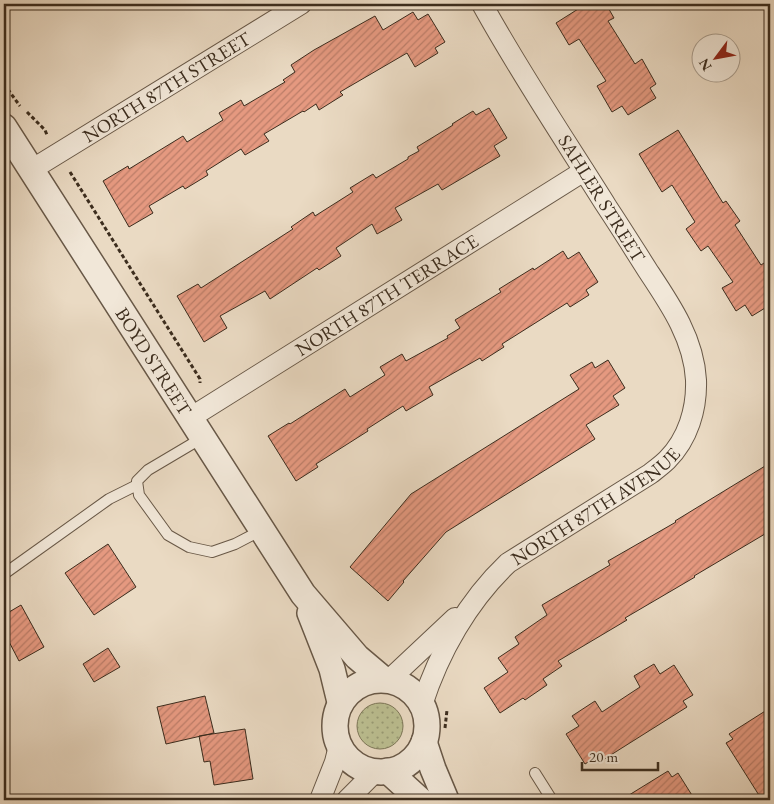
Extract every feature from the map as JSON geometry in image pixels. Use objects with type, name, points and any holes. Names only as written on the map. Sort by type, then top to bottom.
[{"type":"street","name":"NORTH 87TH STREET","points":[[32,170],[300,4]]},
{"type":"street","name":"SAHLER STREET","points":[[482,4],[584,171],[670,305],[684,332],[691,354],[696,379],[696,401]]},
{"type":"street","name":"BOYD STREET","points":[[4,127],[200,420],[262,530],[303,594],[357,657],[386,680],[407,687],[422,705]]},
{"type":"street","name":"NORTH 87TH TERRACE","points":[[200,420],[584,171]]},
{"type":"street","name":"NORTH 87TH AVENUE","points":[[422,705],[449,641],[492,578],[508,563],[642,479],[667,460],[680,444],[690,423],[696,401]]},
{"type":"street","name":"BOYD STREET","points":[[303,594],[326,654],[340,702],[335,716],[334,732],[339,746]]},
{"type":"street","name":"NORTH 87TH AVENUE","points":[[386,680],[477,598]]},
{"type":"street","points":[[340,702],[350,690],[363,682],[386,680]]},
{"type":"street","points":[[422,705],[427,727],[435,738],[446,800]]},
{"type":"street","points":[[347,800],[381,772],[405,766],[435,738]]},
{"type":"street","points":[[339,746],[347,758],[360,767],[381,772],[420,800]]},
{"type":"street","points":[[320,800],[335,762],[339,746]]},
{"type":"lane","points":[[200,420],[137,481],[139,495],[168,535],[189,547],[212,552],[234,544],[262,530]]},
{"type":"lane","points":[[4,574],[109,498],[137,485]]},
{"type":"lane","points":[[535,774],[552,800]]},
{"type":"path","points":[[4,84],[20,105],[45,130],[48,138],[200,380],[200,420]]},
{"type":"path","points":[[435,738],[447,708]]},
{"type":"green space","points":[[385,703],[389,704],[399,713],[402,717],[402,735],[393,745],[385,749],[375,749],[367,745],[358,735],[357,721],[361,713],[371,704]]},
{"type":"building","points":[[586,4],[606,4],[614,18],[608,21],[635,64],[642,59],[656,84],[650,88],[656,98],[628,115],[622,106],[612,112],[597,86],[606,81],[579,39],[569,45],[556,23]]},
{"type":"building","points":[[413,12],[418,20],[428,14],[445,42],[435,48],[438,53],[415,67],[407,53],[340,92],[343,95],[319,110],[316,104],[303,111],[264,134],[269,141],[245,155],[241,149],[206,171],[208,175],[185,189],[183,186],[149,206],[153,213],[129,227],[103,181],[128,166],[129,169],[183,136],[187,142],[223,120],[219,113],[241,100],[244,106],[285,82],[283,80],[295,72],[291,65],[375,16],[383,30]]},
{"type":"building","points":[[489,108],[507,138],[494,146],[500,156],[442,190],[438,184],[395,208],[402,220],[377,234],[372,224],[336,248],[341,256],[319,270],[317,268],[270,299],[265,291],[220,316],[227,328],[204,342],[177,296],[198,284],[201,288],[293,229],[291,227],[313,212],[315,216],[353,192],[350,188],[373,174],[376,178],[408,159],[408,157],[419,151],[417,147],[473,111],[476,115]]},
{"type":"building","points":[[678,130],[723,203],[726,201],[740,221],[735,225],[761,265],[770,259],[770,305],[752,316],[745,305],[736,311],[722,288],[733,282],[708,246],[701,251],[686,229],[695,222],[672,185],[662,192],[639,154]]},
{"type":"building","points":[[563,251],[568,259],[579,252],[598,282],[586,290],[589,295],[570,307],[567,303],[502,344],[504,347],[482,361],[480,358],[429,387],[433,395],[406,411],[403,406],[316,464],[318,467],[296,481],[268,436],[345,389],[350,397],[385,375],[380,367],[402,354],[406,361],[448,338],[447,336],[460,328],[455,320],[501,292],[499,289],[533,268],[534,270]]},
{"type":"building","points":[[608,360],[625,388],[613,396],[619,405],[586,425],[595,439],[446,532],[388,601],[350,567],[411,494],[579,389],[570,375],[592,362],[595,368]]},
{"type":"building","points":[[770,463],[770,531],[625,618],[627,620],[558,661],[562,666],[543,679],[547,685],[525,700],[523,698],[500,713],[484,688],[508,672],[498,658],[519,644],[515,637],[547,615],[542,605],[610,565],[608,561],[676,522]]},
{"type":"building","points":[[108,544],[136,587],[94,615],[65,573]]},
{"type":"building","points":[[21,605],[44,647],[19,661],[4,632],[4,615]]},
{"type":"building","points":[[108,648],[120,667],[94,682],[83,664]]},
{"type":"building","points":[[654,664],[660,674],[674,665],[693,695],[683,701],[687,707],[598,763],[595,758],[585,764],[566,734],[579,726],[572,716],[595,701],[602,712],[640,687],[634,676]]},
{"type":"building","points":[[205,696],[214,733],[166,744],[157,707]]},
{"type":"building","points":[[770,708],[770,800],[762,800],[726,743],[733,739],[729,734]]},
{"type":"building","points":[[245,729],[253,779],[214,785],[210,761],[204,762],[199,736]]},
{"type":"building","points":[[668,771],[672,777],[678,773],[695,800],[621,800]]}]
